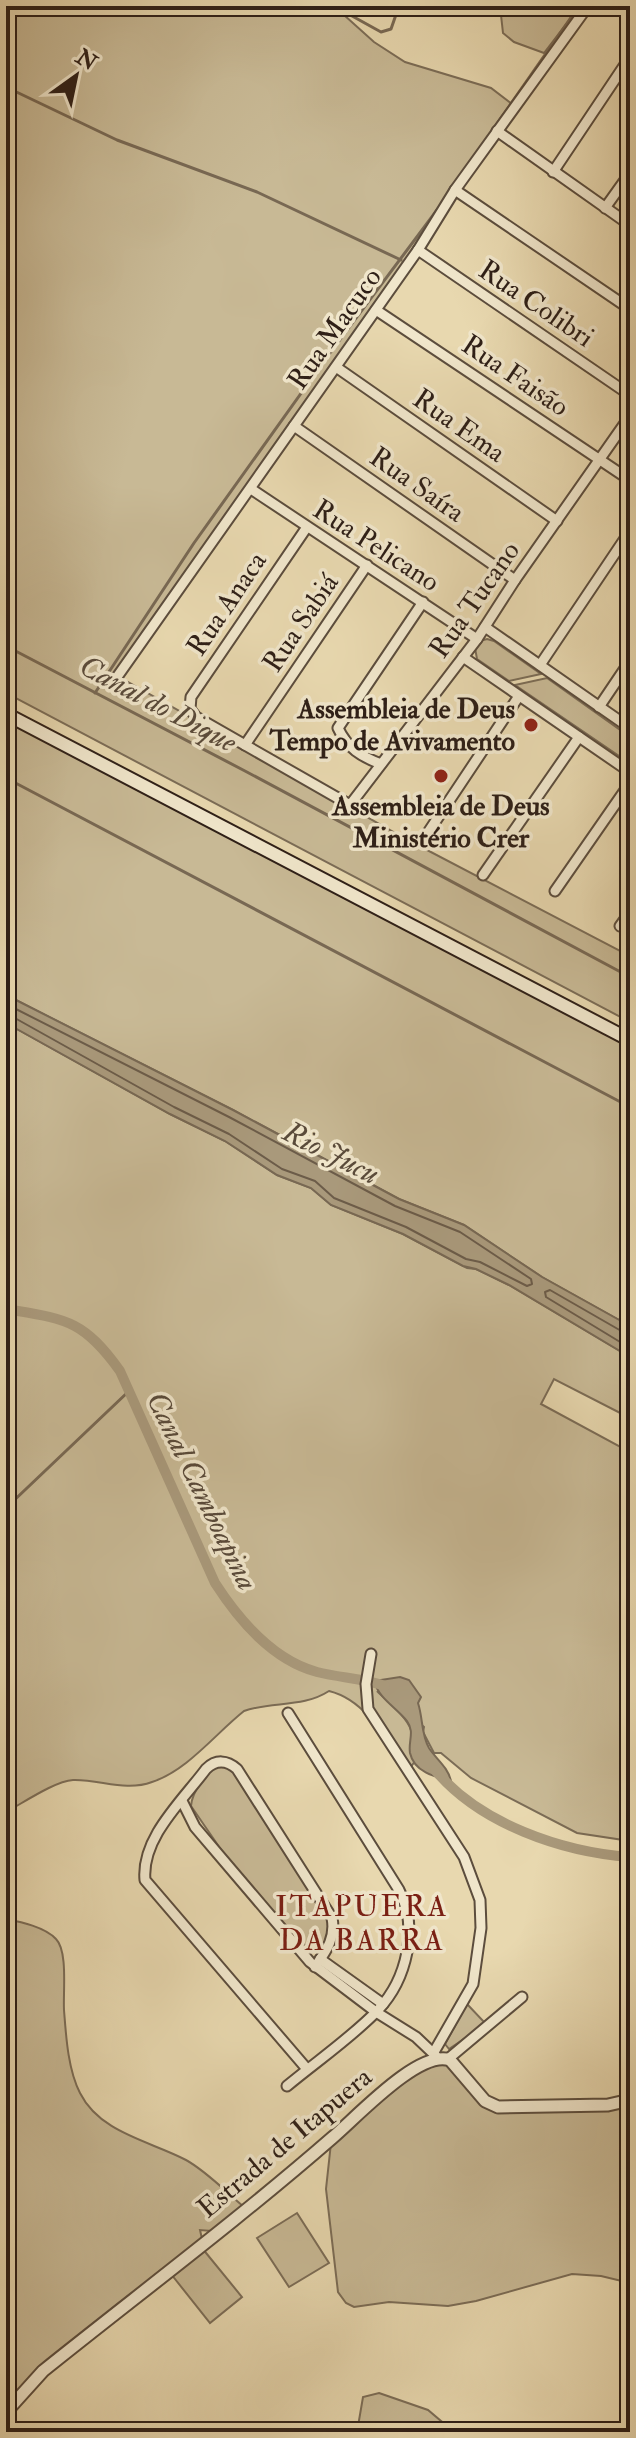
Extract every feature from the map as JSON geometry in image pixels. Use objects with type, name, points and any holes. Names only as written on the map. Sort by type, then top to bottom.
[{"type":"main road","points":[[6,714],[630,1040]]},
{"type":"street","name":"Rua Macuco","points":[[117,677],[418,250],[455,190],[588,6]]},
{"type":"street","points":[[553,172],[630,57]]},
{"type":"street","points":[[497,131],[630,225]]},
{"type":"street","points":[[605,208],[630,173]]},
{"type":"street","points":[[455,190],[630,309]]},
{"type":"street","name":"Rua Colibri","points":[[418,250],[630,395]]},
{"type":"street","name":"Rua Faisão","points":[[376,310],[630,480]]},
{"type":"street","name":"Rua Ema","points":[[336,367],[557,521]]},
{"type":"street","name":"Rua Tucano","points":[[245,745],[350,805],[477,639],[630,416]]},
{"type":"street","name":"Rua Saíra","points":[[294,426],[515,580]]},
{"type":"street","name":"Rua Pelicano","points":[[251,489],[477,639]]},
{"type":"street","name":"Rua Anaca","points":[[245,745],[196,717],[190,709],[191,697],[307,527]]},
{"type":"street","points":[[540,665],[630,531]]},
{"type":"street","name":"Rua Sabiá","points":[[245,745],[367,565]]},
{"type":"street","points":[[381,764],[361,756],[342,738],[338,728],[423,602]]},
{"type":"street","points":[[485,627],[630,728]]},
{"type":"street","points":[[463,657],[630,772]]},
{"type":"street","points":[[599,707],[630,661]]},
{"type":"street","points":[[423,840],[519,696]]},
{"type":"street","points":[[483,875],[579,737]]},
{"type":"street","points":[[555,891],[630,783]]},
{"type":"street","points":[[620,926],[630,912]]},
{"type":"street","points":[[371,1654],[365,1699],[371,1716],[464,1857],[480,1900],[481,1928],[473,1984],[439,2056]]},
{"type":"street","points":[[287,2086],[380,2008],[396,1981],[408,1950],[410,1929],[406,1905],[399,1890],[288,1713]]},
{"type":"street","points":[[307,2069],[145,1880],[152,1843],[213,1763],[227,1762],[237,1769],[332,1918],[333,1936],[318,1963]]},
{"type":"street","points":[[182,1801],[195,1827],[318,1963],[439,2056],[457,2065],[485,2101],[498,2107],[608,2105],[630,2100]]},
{"type":"street","points":[[439,2056],[522,1997]]},
{"type":"street","name":"Estrada de Itapuera","points":[[6,2412],[43,2371],[322,2148],[406,2075],[439,2056]]},
{"type":"shaded area","points":[[6,6],[334,6],[374,42],[405,62],[491,88],[512,104],[448,205],[114,674],[406,839],[630,956],[630,1022],[6,693]]},
{"type":"shaded area","points":[[500,6],[580,6],[544,53],[514,42],[503,33]]},
{"type":"shaded area","points":[[487,639],[541,674],[509,681],[477,659],[475,648],[480,641]]},
{"type":"shaded area","points":[[547,678],[630,737],[630,761],[515,685]]},
{"type":"shaded area","points":[[6,711],[630,1040],[630,1326],[542,1277],[464,1225],[399,1199],[233,1110],[6,995]]},
{"type":"shaded area","points":[[6,1023],[225,1141],[277,1175],[311,1188],[331,1205],[403,1234],[467,1268],[476,1269],[509,1285],[630,1357],[630,1418],[554,1379],[541,1404],[630,1452],[630,1841],[577,1833],[471,1778],[441,1753],[434,1753],[423,1732],[424,1727],[377,1691],[401,1714],[411,1730],[415,1761],[406,1774],[366,1713],[343,1696],[329,1691],[309,1700],[244,1711],[189,1760],[152,1782],[132,1786],[66,1781],[6,1812]]},
{"type":"shaded area","points":[[221,1765],[231,1768],[329,1920],[331,1929],[322,1948],[312,1950],[295,1937],[224,1854],[191,1806],[201,1782]]},
{"type":"shaded area","points":[[6,1919],[46,1931],[60,1945],[64,1962],[64,2010],[70,2063],[76,2084],[89,2107],[113,2127],[193,2165],[243,2206],[212,2231],[200,2230],[202,2239],[56,2365],[6,2418]]},
{"type":"shaded area","points":[[467,2004],[486,2024],[449,2049],[445,2044]]},
{"type":"shaded area","points":[[451,2063],[482,2101],[617,2108],[630,2106],[630,2283],[601,2276],[572,2274],[448,2306],[389,2302],[354,2307],[346,2303],[338,2292],[326,2189],[331,2143],[413,2075],[430,2065]]},
{"type":"shaded area","points":[[297,2213],[329,2263],[289,2287],[257,2238]]},
{"type":"shaded area","points":[[202,2248],[242,2297],[210,2323],[171,2274]]},
{"type":"shaded area","points":[[379,2393],[428,2410],[454,2432],[357,2432],[363,2397]]},
{"type":"water","name":"Rio Jucu","points":[[6,995],[233,1110],[399,1199],[464,1225],[542,1277],[630,1326],[630,1357],[509,1285],[463,1266],[403,1234],[331,1205],[311,1188],[277,1175],[225,1141],[6,1023]]},
{"type":"water","points":[[400,1677],[409,1680],[421,1697],[418,1703],[426,1743],[451,1781],[426,1773],[416,1765],[410,1753],[409,1725],[380,1693],[374,1681]]},
{"type":"waterway","points":[[334,6],[381,32],[391,29],[399,6]]},
{"type":"waterway","points":[[494,128],[579,6]]},
{"type":"waterway","points":[[6,87],[117,140],[257,192],[401,260]]},
{"type":"waterway","points":[[95,693],[194,543],[437,210]]},
{"type":"waterway","name":"Canal do Dique","points":[[6,646],[630,977]]},
{"type":"waterway","points":[[6,778],[630,1107]]},
{"type":"waterway","name":"Canal Camboapina","points":[[6,1309],[71,1324],[107,1354],[120,1371],[215,1583],[258,1637],[301,1666],[385,1686]]},
{"type":"waterway","points":[[6,1508],[129,1391]]},
{"type":"waterway","name":"Canal Camboapina","points":[[435,1770],[475,1806],[524,1832],[577,1849],[630,1857]]},
{"type":"place","name":"Assembleia de Deus Tempo de Avivamento","points":[[531,725]]},
{"type":"place","name":"Assembleia de Deus Ministério Crer","points":[[441,776]]},
{"type":"district","name":"ITAPUERA DA BARRA","points":[[362,1923]]}]
